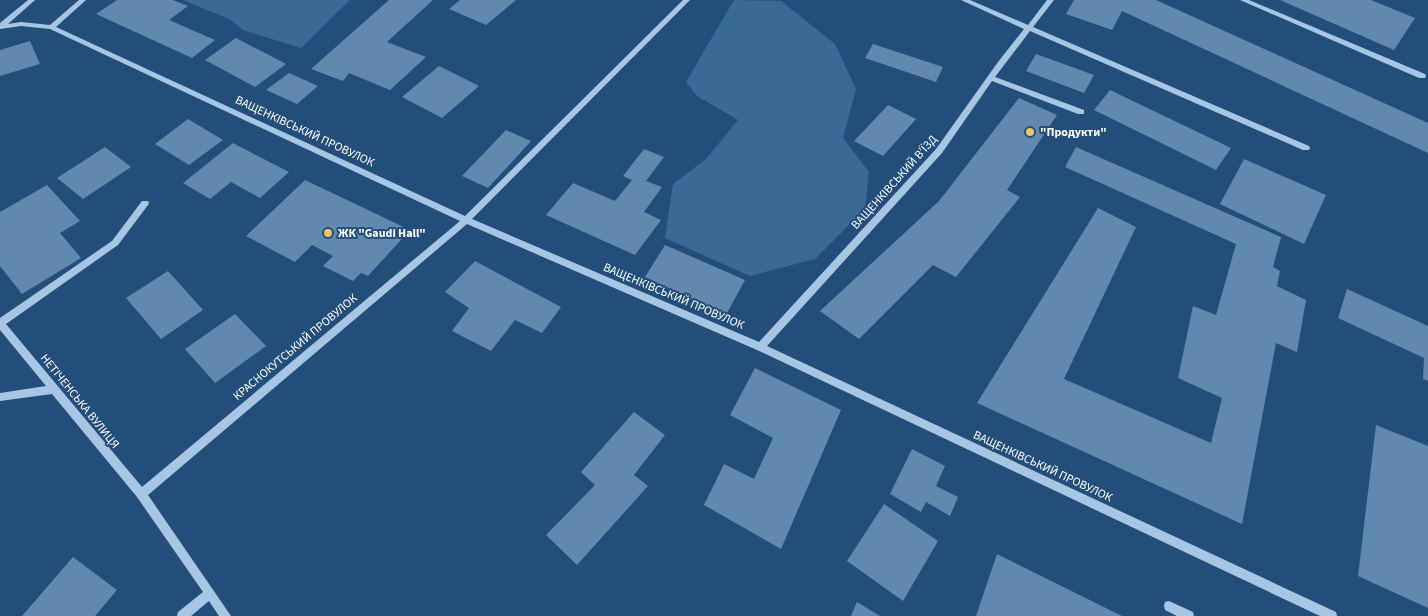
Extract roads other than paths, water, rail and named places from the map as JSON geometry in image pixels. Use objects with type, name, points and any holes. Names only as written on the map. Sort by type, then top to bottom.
[{"type":"street","points":[[0,27],[32,0]]},
{"type":"street","points":[[51,26],[83,0]]},
{"type":"street","name":"КРАСНОКУТСЬКИЙ ПРОВУЛОК","points":[[141,494],[466,220],[687,0]]},
{"type":"street","points":[[964,0],[1306,148]]},
{"type":"street","name":"ВАЩЕНКІВСЬКИЙ В’ЇЗД","points":[[760,346],[939,151],[990,78],[1051,0]]},
{"type":"street","points":[[1243,0],[1422,76]]},
{"type":"street","name":"ВАЩЕНКІВСЬКИЙ ПРОВУЛОК","points":[[0,27],[21,24],[51,26],[466,220],[760,346],[1332,616]]},
{"type":"street","points":[[990,78],[1081,112]]},
{"type":"street","points":[[0,323],[115,243],[145,203]]},
{"type":"street","name":"НЕТІЧЕНСЬКА ВУЛИЦЯ","points":[[0,323],[141,494],[226,616]]},
{"type":"street","points":[[0,397],[55,389]]},
{"type":"street","points":[[1169,606],[1190,616]]},
{"type":"lane","points":[[182,616],[210,593]]},
{"type":"place","name":"\"Продукти\"","points":[[1030,132]]},
{"type":"place","name":"ЖК \"Gaudi Hall\"","points":[[328,233]]}]
